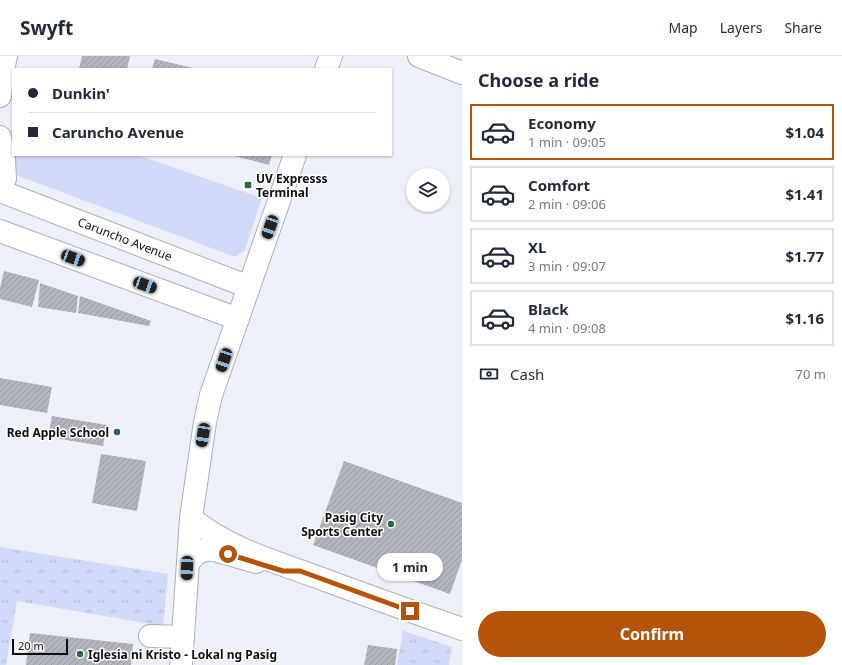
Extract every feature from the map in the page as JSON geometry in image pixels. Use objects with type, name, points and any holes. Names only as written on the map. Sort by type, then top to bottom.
[{"type":"main road","points":[[0,96],[6,56]]},
{"type":"main road","points":[[326,68],[331,56]]},
{"type":"main road","points":[[419,56],[454,66]]},
{"type":"main road","points":[[0,137],[4,159],[5,179],[0,191]]},
{"type":"main road","points":[[181,298],[204,296],[228,304],[234,302],[243,284],[295,156]]},
{"type":"main road","name":"Caruncho Avenue","points":[[0,191],[243,284]]},
{"type":"main road","points":[[0,231],[238,319]]},
{"type":"main road","points":[[181,665],[191,518],[200,452],[210,402],[238,319],[243,284]]},
{"type":"main road","points":[[191,518],[224,541],[300,571],[462,629]]},
{"type":"main road","points":[[188,563],[198,552],[214,550],[283,571],[300,571]]},
{"type":"main road","points":[[150,636],[183,637]]},
{"type":"green space","points":[[12,129],[12,156],[140,156],[262,198],[245,250],[235,257],[0,169],[0,160]]},
{"type":"green space","points":[[0,547],[168,574],[163,626],[17,601],[6,665],[0,665]]},
{"type":"green space","points":[[403,631],[452,647],[449,665],[397,665]]},
{"type":"building","points":[[82,56],[130,56],[127,68],[79,68]]},
{"type":"building","points":[[155,59],[193,68],[152,68]]},
{"type":"building","points":[[235,156],[272,156],[269,165]]},
{"type":"building","points":[[4,271],[39,280],[32,307],[0,299],[0,288]]},
{"type":"building","points":[[40,283],[78,296],[76,313],[38,307]]},
{"type":"building","points":[[80,296],[151,321],[149,326],[78,313]]},
{"type":"building","points":[[0,378],[52,387],[47,413],[0,405]]},
{"type":"building","points":[[52,416],[107,425],[103,446],[48,437]]},
{"type":"building","points":[[101,454],[146,461],[137,511],[92,503]]},
{"type":"building","name":"Pasig City Sports Center","points":[[344,461],[462,503],[462,560],[450,594],[313,545]]},
{"type":"building","name":"Iglesia ni Kristo - Lokal ng Pasig","points":[[30,633],[133,644],[131,665],[26,665]]},
{"type":"building","points":[[368,645],[397,649],[395,665],[364,665]]},
{"type":"place","name":"UV Expresss Terminal","points":[[248,185]]},
{"type":"place","name":"Red Apple School","points":[[117,432]]},
{"type":"place","name":"Pasig City Sports Center","points":[[391,524]]},
{"type":"place","name":"Iglesia ni Kristo - Lokal ng Pasig","points":[[80,654]]},
{"type":"route","points":[[228,554],[283,571],[300,571],[410,611]]}]
